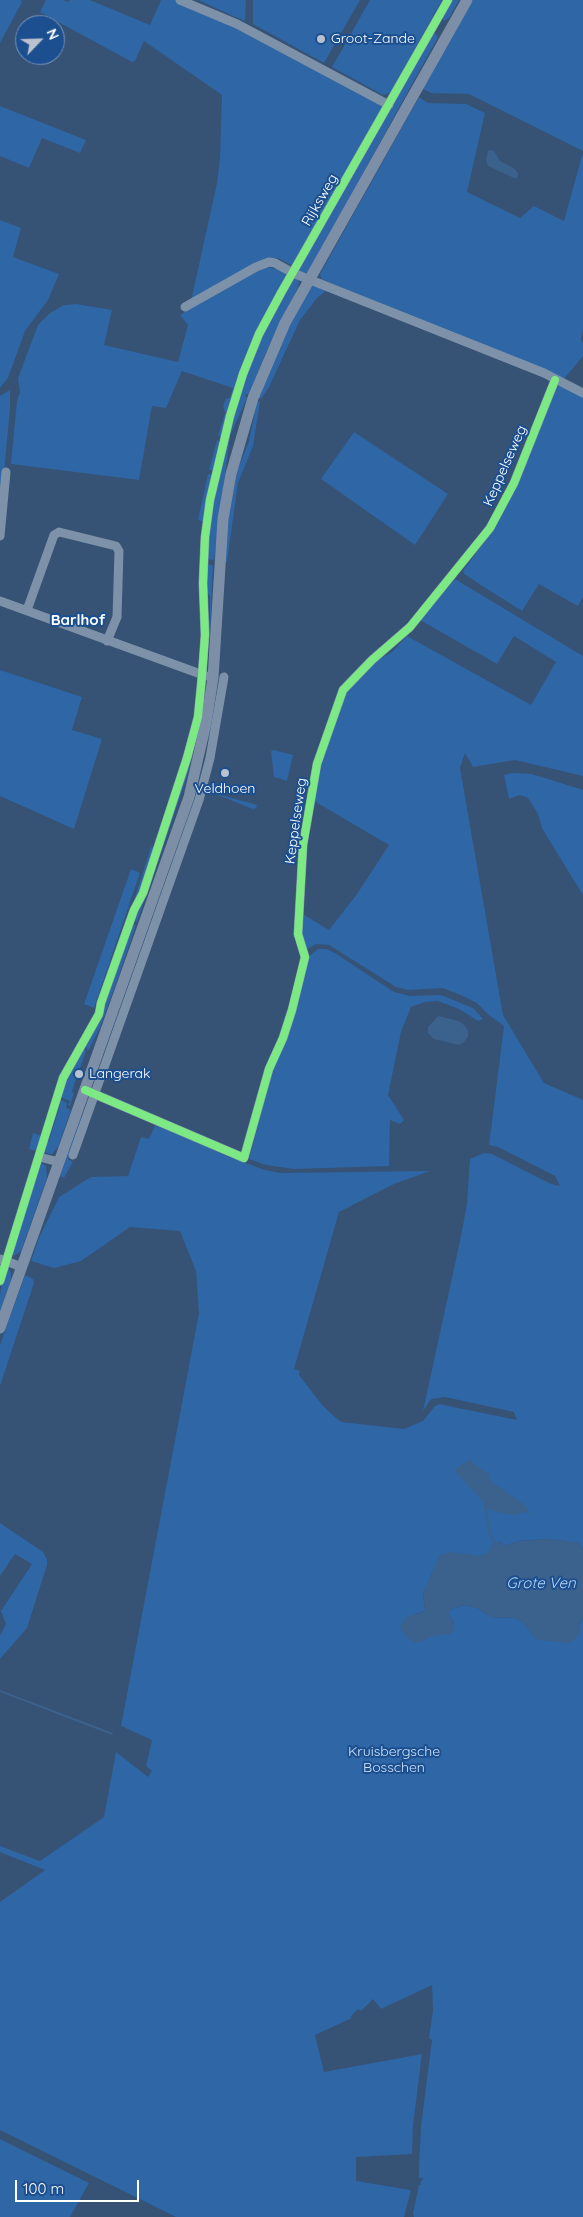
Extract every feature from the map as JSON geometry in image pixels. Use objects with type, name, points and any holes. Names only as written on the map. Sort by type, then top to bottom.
[{"type":"main road","points":[[0,1328],[59,1162],[90,1092],[189,797],[202,768],[213,677],[223,519],[231,474],[253,398],[268,358],[285,323],[467,0]]},
{"type":"street","points":[[180,0],[237,24],[389,105]]},
{"type":"street","name":"Rijksweg","points":[[204,561],[210,500],[236,392],[259,334],[448,0]]},
{"type":"street","points":[[434,25],[449,33]]},
{"type":"street","points":[[185,307],[256,267],[269,262],[284,266],[293,273],[544,373],[583,392]]},
{"type":"street","name":"Keppelseweg","points":[[90,1092],[244,1158],[269,1069],[289,1020],[305,957],[298,934],[303,851],[309,806],[317,764],[343,690],[372,660],[410,627],[490,528],[514,483],[555,380]]},
{"type":"street","points":[[0,536],[6,472]]},
{"type":"street","points":[[27,610],[54,535],[59,532],[116,546],[119,551],[117,617],[107,641]]},
{"type":"street","points":[[0,1281],[3,1260],[39,1157],[63,1078],[99,1014],[101,1003],[134,910],[143,893],[178,791],[198,717],[213,677],[204,635],[204,561],[219,563]]},
{"type":"street","points":[[0,601],[107,641],[213,677]]},
{"type":"street","points":[[73,1156],[90,1092]]},
{"type":"street","points":[[39,1157],[59,1162]]},
{"type":"street","points":[[3,1260],[22,1267]]},
{"type":"green space","points":[[0,0],[21,0],[22,2],[0,43]]},
{"type":"green space","points":[[46,0],[63,0],[68,2],[70,0],[90,0],[150,25],[161,0],[177,0],[209,13],[384,105],[293,266],[278,258],[272,258],[191,301],[217,183],[220,158],[222,95],[144,41],[135,61],[132,62],[65,26],[65,15],[46,15],[40,12]]},
{"type":"green space","points":[[198,0],[246,0],[245,21],[240,19]]},
{"type":"green space","points":[[253,0],[360,0],[324,63],[253,24]]},
{"type":"green space","points":[[370,0],[442,0],[391,92],[383,95],[332,67]]},
{"type":"green space","points":[[451,0],[459,0],[449,18],[444,21],[442,18]]},
{"type":"green space","points":[[473,0],[583,0],[583,151],[469,94],[431,93],[423,89]]},
{"type":"green space","points":[[435,33],[438,37],[308,273],[297,271],[432,35]]},
{"type":"green space","points":[[419,97],[428,103],[466,104],[485,113],[467,192],[520,218],[534,206],[564,221],[583,152],[583,329],[581,339],[583,356],[563,380],[321,279],[320,274]]},
{"type":"green space","points":[[0,106],[86,140],[80,153],[42,138],[29,168],[0,156]]},
{"type":"green space","points":[[0,220],[21,228],[13,257],[59,274],[48,300],[25,331],[8,378],[0,388]]},
{"type":"green space","points":[[267,267],[281,270],[288,277],[277,296],[221,436],[218,436],[225,413],[223,406],[226,399],[230,398],[233,388],[182,371],[166,408],[152,406],[139,480],[11,464],[17,401],[20,392],[18,378],[38,325],[50,313],[64,305],[76,304],[112,310],[104,345],[178,362],[188,325],[180,315],[254,271]]},
{"type":"green space","points":[[295,278],[299,279],[298,288],[267,350],[249,394],[245,396],[247,398],[230,436],[214,560],[206,559],[214,494],[240,391],[267,325]]},
{"type":"green space","points":[[316,285],[326,291],[317,298],[300,320],[269,387],[261,399],[258,397],[287,330],[312,286]]},
{"type":"green space","points":[[560,385],[583,396],[583,597],[578,606],[539,584],[522,611],[464,574],[463,571],[486,539],[555,387]]},
{"type":"green space","points":[[10,390],[10,409],[0,516],[0,396]]},
{"type":"green space","points":[[257,401],[260,402],[253,446],[238,483],[227,562],[223,561],[228,517],[238,469],[249,441]]},
{"type":"green space","points":[[354,432],[448,494],[415,545],[321,479]]},
{"type":"green space","points":[[217,440],[220,442],[214,470],[209,470]]},
{"type":"green space","points":[[208,474],[212,475],[204,522],[198,520]]},
{"type":"green space","points":[[206,564],[213,565],[210,635],[207,622],[210,619],[210,596],[206,592]]},
{"type":"green space","name":"Kruisbergsche Bosschen","points":[[455,579],[583,656],[583,776],[515,760],[473,767],[465,753],[460,768],[503,1015],[544,1083],[583,1100],[583,1549],[579,1543],[550,1539],[519,1541],[504,1546],[500,1541],[486,1555],[481,1556],[459,1553],[431,1574],[423,1593],[425,1611],[415,1614],[454,1624],[448,1613],[451,1609],[465,1605],[477,1608],[492,1617],[514,1618],[523,1622],[533,1635],[569,1643],[583,1618],[583,2217],[414,2217],[413,2213],[419,2185],[421,2185],[420,2183],[423,2178],[419,2178],[419,2165],[421,2126],[432,2040],[429,2038],[433,2011],[432,1985],[381,2009],[373,1999],[361,2011],[358,2009],[351,2016],[352,2018],[315,2035],[324,2072],[422,2054],[413,2125],[412,2154],[356,2157],[356,2181],[411,2190],[404,2217],[176,2217],[0,2130],[0,1902],[45,1870],[0,1852],[0,1846],[40,1861],[104,1817],[116,1752],[148,1777],[152,1771],[146,1766],[152,1740],[121,1726],[199,1313],[196,1271],[180,1231],[130,1227],[81,1261],[54,1268],[31,1261],[39,1238],[59,1197],[91,1177],[128,1176],[141,1137],[149,1139],[156,1124],[229,1157],[265,1170],[280,1173],[430,1171],[394,1184],[339,1212],[294,1369],[300,1371],[299,1375],[323,1406],[342,1422],[404,1429],[423,1421],[435,1406],[439,1404],[517,1420],[514,1412],[445,1397],[431,1399],[423,1411],[467,1204],[470,1159],[484,1153],[492,1154],[551,1184],[560,1186],[555,1176],[498,1147],[489,1145],[504,1026],[477,1003],[443,988],[408,990],[396,987],[329,945],[316,944],[306,950],[301,935],[301,913],[329,930],[357,894],[389,845],[314,801],[325,745],[339,706],[351,685],[374,662],[392,652],[407,636],[531,705],[556,662],[514,636],[497,664],[420,620]]},
{"type":"green space","points":[[0,670],[82,697],[72,730],[102,739],[74,829],[0,796]]},
{"type":"green space","points":[[204,703],[187,777],[137,922],[134,921]]},
{"type":"green space","points":[[274,750],[293,755],[287,781],[274,777],[271,751]]},
{"type":"green space","points":[[512,773],[532,774],[583,790],[583,895],[542,828],[538,814],[528,798],[520,795],[509,799],[504,775]]},
{"type":"green space","points":[[210,792],[257,805],[253,809]]},
{"type":"green space","points":[[151,847],[154,848],[138,896],[133,904]]},
{"type":"green space","points":[[131,869],[140,873],[94,1008],[84,1004]]},
{"type":"green space","points":[[133,924],[136,925],[125,958],[100,1028],[88,1051],[85,1045],[104,1014],[103,1008]]},
{"type":"green space","points":[[318,949],[327,949],[335,953],[394,992],[410,996],[441,995],[473,1008],[483,1019],[478,1021],[459,1009],[438,1001],[425,1002],[411,1007],[401,1032],[388,1095],[404,1120],[400,1124],[390,1120],[389,1166],[294,1169],[266,1165],[249,1159],[275,1061],[308,957]]},
{"type":"green space","points":[[84,1048],[86,1051],[72,1092],[74,1093],[70,1106],[68,1105],[70,1101],[60,1097],[70,1072]]},
{"type":"green space","points":[[60,1099],[67,1103],[66,1108],[71,1110],[58,1147],[52,1154],[46,1153],[44,1152],[46,1143],[49,1141],[60,1105]]},
{"type":"green space","points":[[81,1117],[84,1118],[68,1159],[73,1162],[64,1178],[60,1176]]},
{"type":"green space","points":[[33,1133],[40,1135],[40,1144],[36,1151],[29,1149]]},
{"type":"green space","points":[[41,1163],[46,1166],[47,1178],[21,1251],[14,1256],[12,1253]]},
{"type":"green space","points":[[8,1268],[11,1273],[11,1281],[0,1314],[3,1276]]},
{"type":"green space","points":[[25,1275],[33,1279],[34,1283],[0,1386],[0,1345]]},
{"type":"green space","points":[[0,1523],[43,1552],[47,1565],[27,1628],[0,1659],[0,1635],[6,1624],[1,1611],[32,1564],[15,1554],[0,1576]]},
{"type":"green space","points":[[0,2139],[89,2183],[70,2217],[0,2217]]},
{"type":"water","points":[[488,151],[494,151],[500,161],[515,169],[518,174],[517,178],[488,166],[486,160]]},
{"type":"water","points":[[438,1016],[459,1021],[464,1025],[468,1031],[468,1037],[464,1042],[459,1045],[434,1039],[428,1033],[428,1027]]},
{"type":"water","points":[[470,1459],[491,1475],[489,1478],[496,1485],[526,1506],[530,1514],[522,1512],[517,1515],[505,1514],[489,1510],[455,1472],[455,1469]]},
{"type":"water","name":"Grote Ven","points":[[550,1539],[579,1543],[583,1549],[583,1618],[578,1626],[581,1631],[574,1641],[569,1643],[537,1640],[523,1622],[514,1618],[492,1617],[477,1608],[465,1605],[451,1609],[449,1613],[455,1629],[449,1635],[436,1635],[417,1643],[410,1640],[402,1631],[400,1626],[407,1617],[425,1611],[423,1593],[440,1555],[451,1552],[481,1556],[489,1552],[492,1544],[500,1541],[504,1546],[519,1541]]},
{"type":"water","points":[[0,1690],[113,1733],[112,1735],[0,1692]]},
{"type":"waterway","points":[[485,1505],[490,1534],[495,1543]]},
{"type":"cycle path","points":[[0,1281],[63,1078],[99,1014],[101,1003],[134,910],[143,893],[187,758],[198,717],[205,635],[203,583],[205,537],[210,500],[230,416],[243,374],[259,334],[281,293],[448,0]]},
{"type":"cycle path","points":[[85,1090],[244,1158],[269,1069],[283,1038],[292,1010],[305,957],[298,934],[303,845],[317,764],[343,690],[372,660],[410,627],[490,528],[514,483],[555,380]]},
{"type":"place","name":"Groot-Zande","points":[[321,39]]},
{"type":"place","name":"Veldhoen","points":[[225,773]]},
{"type":"place","name":"Langerak","points":[[79,1074]]},
{"type":"district","name":"Barlhof","points":[[78,620]]}]
